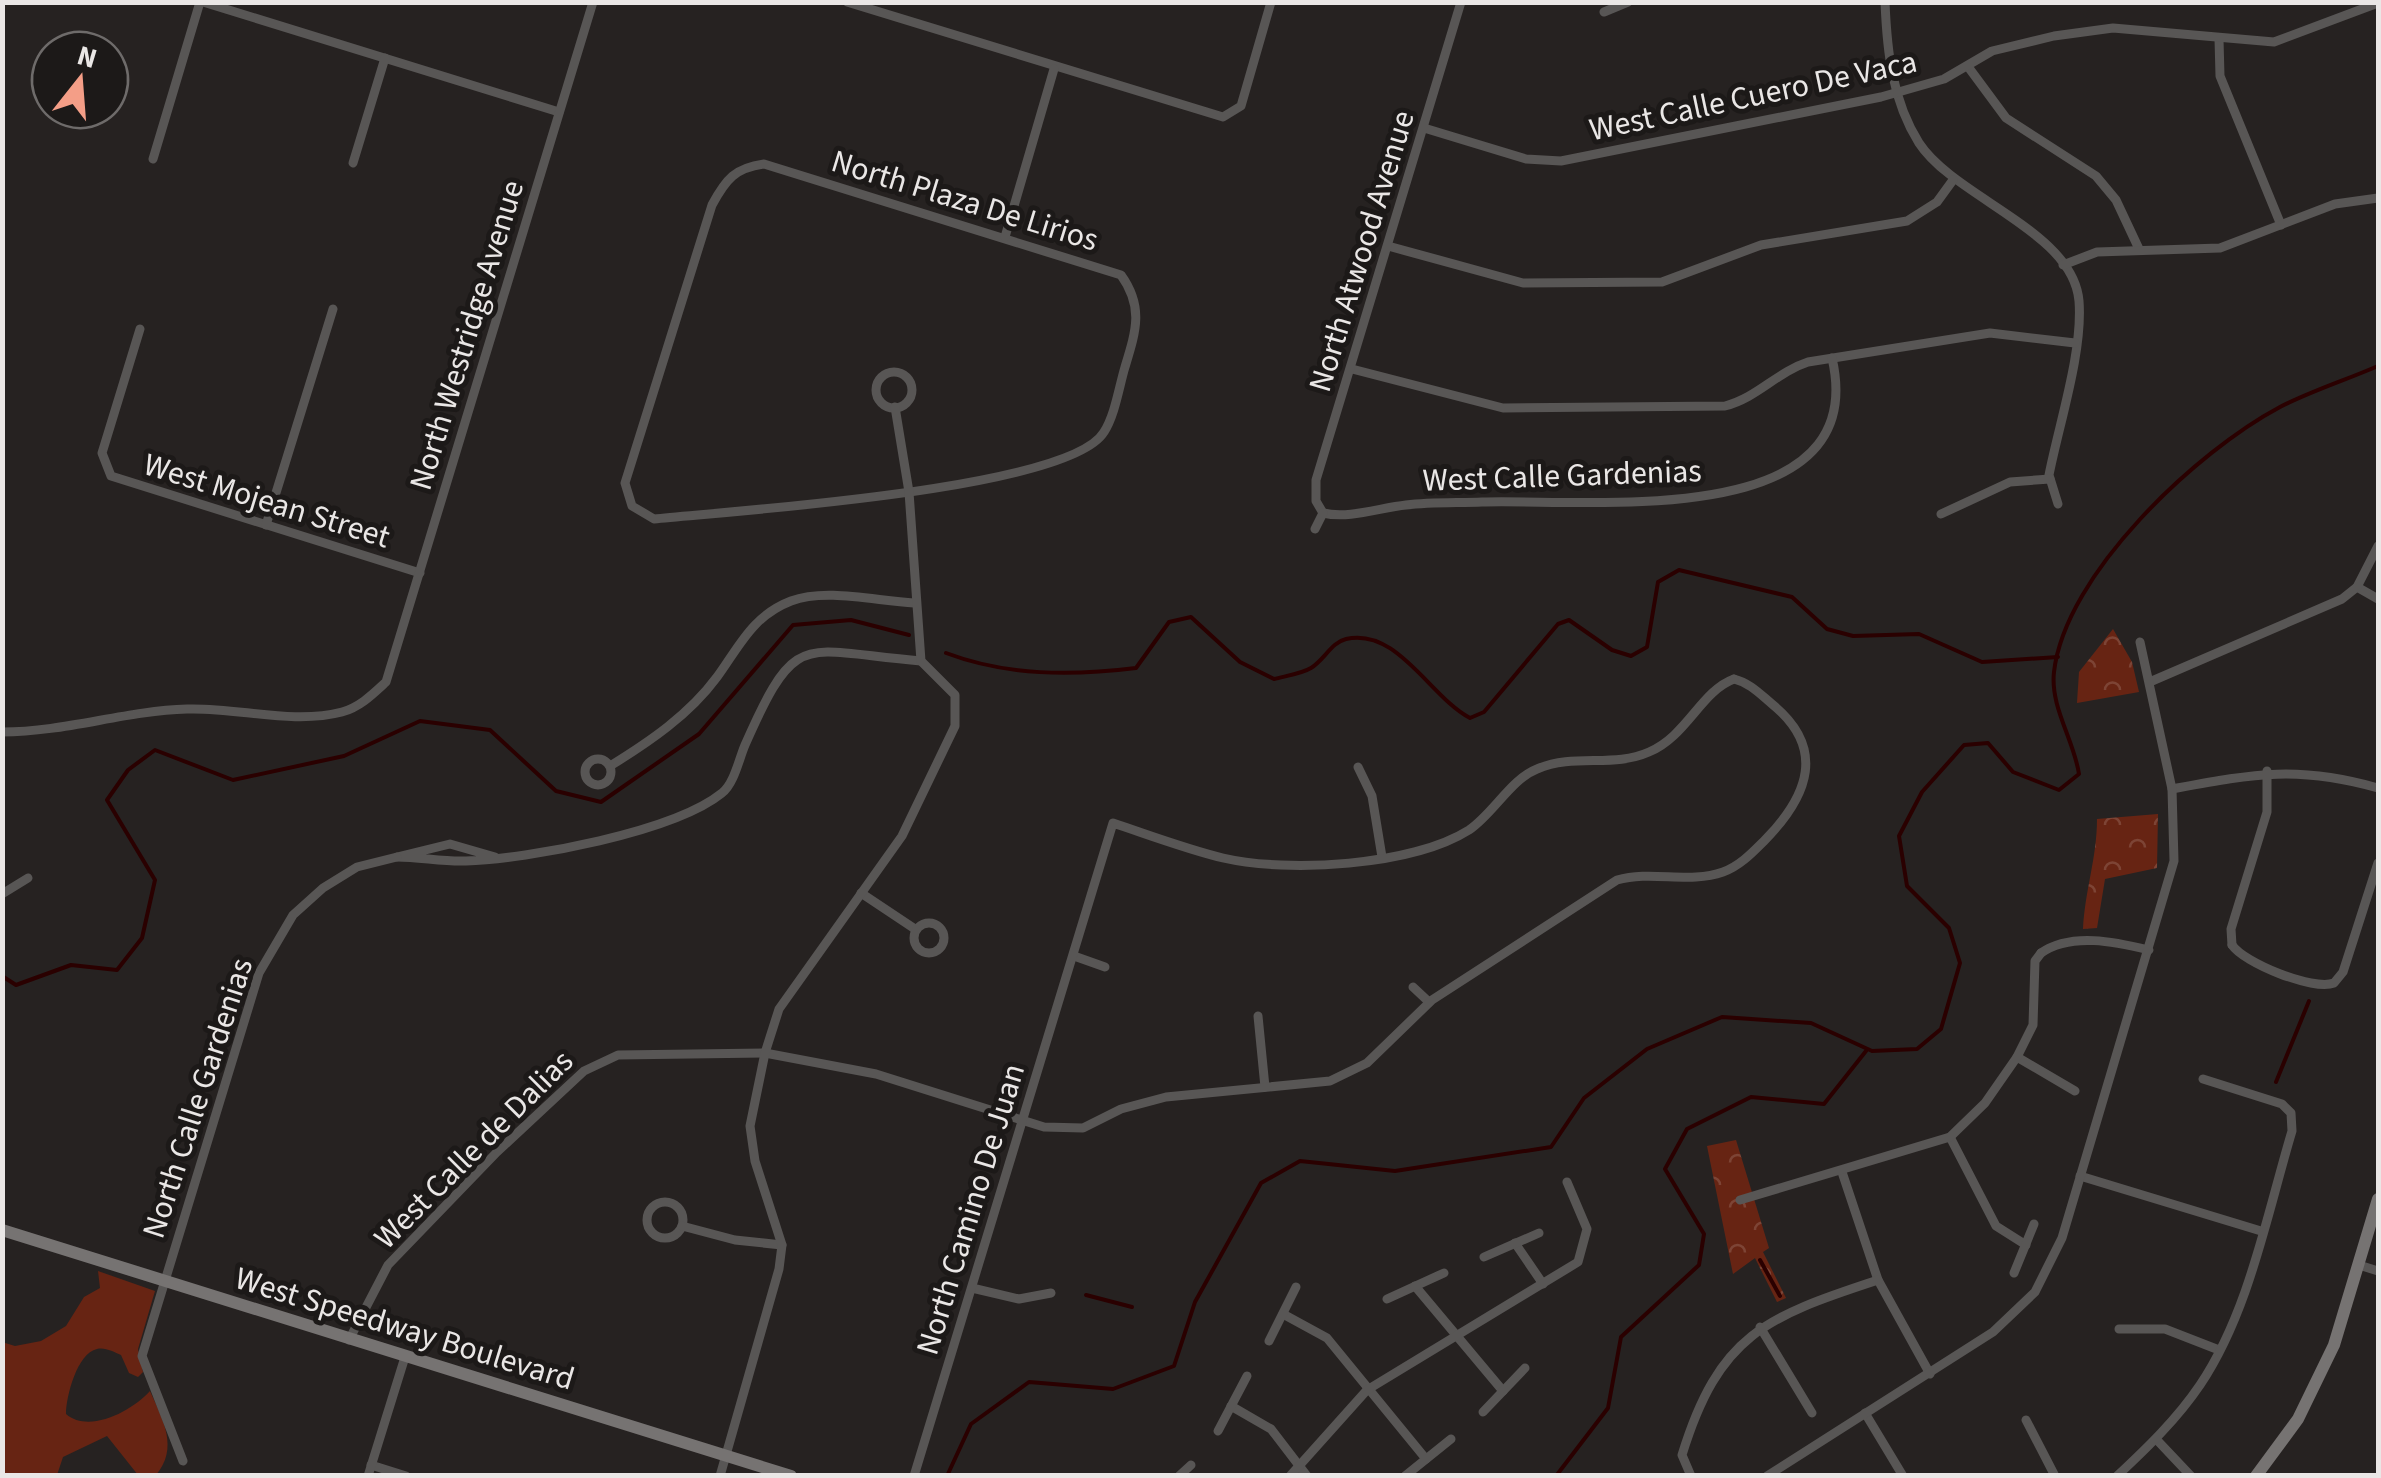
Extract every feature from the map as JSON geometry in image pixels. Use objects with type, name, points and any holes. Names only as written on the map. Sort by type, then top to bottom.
[{"type":"main road","points":[[2256,1476],[2298,1419],[2334,1344],[2378,1199]]},
{"type":"main road","name":"West Speedway Boulevard","points":[[2,1230],[792,1476]]},
{"type":"street","points":[[154,159],[201,2],[559,112]]},
{"type":"street","name":"North Westridge Avenue","points":[[2,732],[42,732],[150,711],[191,708],[283,715],[341,712],[366,702],[386,682],[593,2]]},
{"type":"street","points":[[847,2],[1206,115],[1232,117],[1240,106],[1270,2]]},
{"type":"street","name":"North Atwood Avenue","points":[[1323,513],[1316,501],[1316,480],[1461,2]]},
{"type":"street","points":[[1604,12],[1628,2]]},
{"type":"street","points":[[1885,2],[1897,92],[1919,143],[1953,180],[2034,232],[2062,265],[2079,298],[2075,343],[2050,479],[2058,504]]},
{"type":"street","name":"West Calle Cuero De Vaca","points":[[1424,128],[1526,159],[1561,161],[1897,92],[1969,68],[1992,52],[2054,36],[2113,28],[2274,42],[2378,2]]},
{"type":"street","points":[[2219,39],[2220,76],[2281,224]]},
{"type":"street","points":[[354,163],[385,58]]},
{"type":"street","points":[[1969,68],[2006,118],[2096,176],[2116,200],[2138,249]]},
{"type":"street","points":[[1005,236],[1054,69]]},
{"type":"street","name":"North Plaza De Lirios","points":[[764,164],[1005,236],[1121,275],[1136,296],[1138,324],[1104,433],[1085,450],[1031,471],[909,492],[654,519],[632,506],[625,482],[712,205],[726,179],[741,167],[764,164]]},
{"type":"street","points":[[1388,246],[1523,283],[1662,282],[1761,245],[1907,220],[1937,202],[1953,180]]},
{"type":"street","points":[[2062,265],[2097,252],[2220,248],[2335,204],[2378,198]]},
{"type":"street","points":[[266,524],[333,309]]},
{"type":"street","name":"West Mojean Street","points":[[140,328],[102,453],[105,468],[119,481],[420,573]]},
{"type":"street","points":[[1352,369],[1503,408],[1642,408],[1740,402],[1792,367],[1990,333],[2075,343]]},
{"type":"street","name":"West Calle Gardenias","points":[[1323,513],[1345,515],[1412,504],[1652,503],[1750,486],[1791,467],[1816,446],[1829,427],[1837,396],[1832,358]]},
{"type":"street","points":[[894,372],[909,380],[912,392],[906,402],[896,407],[880,401],[876,391],[883,375],[894,372]]},
{"type":"street","points":[[720,1476],[780,1270],[782,1245],[754,1161],[750,1126],[765,1054],[780,1009],[902,836],[955,726],[955,696],[921,661],[909,492],[896,407]]},
{"type":"street","points":[[1941,514],[2010,482],[2050,479]]},
{"type":"street","points":[[1315,529],[1323,513]]},
{"type":"street","points":[[2152,681],[2342,599],[2357,587],[2378,546]]},
{"type":"street","points":[[2357,587],[2378,598]]},
{"type":"street","points":[[610,766],[654,739],[716,678],[740,639],[762,617],[793,600],[828,596],[914,603]]},
{"type":"street","points":[[1767,1476],[1993,1332],[2035,1292],[2062,1238],[2174,862],[2172,789],[2152,681],[2140,642]]},
{"type":"street","points":[[397,857],[466,862],[564,850],[688,813],[726,791],[774,680],[790,661],[808,651],[921,661]]},
{"type":"street","points":[[1023,1122],[1083,1128],[1146,1101],[1330,1081],[1367,1063],[1430,1002],[1617,880],[1643,872],[1687,876],[1722,872],[1749,856],[1781,824],[1805,784],[1802,736],[1788,716],[1734,675],[1716,690],[1682,732],[1648,753],[1612,760],[1568,758],[1531,771],[1470,829],[1431,849],[1382,858],[1372,796],[1358,767]]},
{"type":"street","points":[[2172,789],[2266,771],[2329,774],[2378,788]]},
{"type":"street","points":[[2266,771],[2267,812],[2229,947],[2246,959],[2314,986],[2333,986],[2343,972],[2375,889],[2378,863]]},
{"type":"street","name":"North Camino De Juan","points":[[914,1476],[1113,824],[1222,858],[1270,865],[1382,858]]},
{"type":"street","points":[[397,857],[450,844],[495,857]]},
{"type":"street","name":"North Calle Gardenias","points":[[184,1460],[142,1356],[259,973],[294,914],[323,888],[357,867],[397,857]]},
{"type":"street","points":[[2,894],[28,878]]},
{"type":"street","points":[[862,893],[915,930]]},
{"type":"street","points":[[1740,1200],[1950,1137],[1985,1102],[2018,1057],[2033,1025],[2037,949],[2102,940],[2148,950]]},
{"type":"street","points":[[1074,956],[1105,967]]},
{"type":"street","points":[[1413,986],[1430,1002]]},
{"type":"street","points":[[1258,1016],[1265,1087]]},
{"type":"street","name":"West Calle de Dalias","points":[[349,1340],[388,1265],[497,1152],[584,1071],[618,1055],[765,1054],[876,1074],[1023,1122]]},
{"type":"street","points":[[2018,1057],[2075,1092]]},
{"type":"street","points":[[2117,1476],[2156,1439],[2200,1384],[2219,1350],[2292,1131],[2293,1111],[2276,1101],[2203,1079]]},
{"type":"street","points":[[1950,1137],[1996,1226],[2026,1245]]},
{"type":"street","points":[[1842,1172],[1878,1280],[1930,1374]]},
{"type":"street","points":[[2080,1176],[2261,1231]]},
{"type":"street","points":[[1290,1476],[1304,1471],[1368,1390],[1578,1262],[1588,1229],[1568,1182]]},
{"type":"street","points":[[671,1203],[680,1210],[682,1226],[674,1235],[663,1237],[652,1232],[648,1216],[654,1206],[671,1203]]},
{"type":"street","points":[[2014,1274],[2034,1224]]},
{"type":"street","points":[[682,1226],[735,1240],[782,1245]]},
{"type":"street","points":[[1484,1257],[1539,1233]]},
{"type":"street","points":[[1516,1243],[1542,1284]]},
{"type":"street","points":[[2360,1265],[2378,1271]]},
{"type":"street","points":[[1387,1298],[1444,1273]]},
{"type":"street","points":[[1692,1476],[1680,1455],[1698,1406],[1730,1352],[1760,1326],[1806,1304],[1878,1280]]},
{"type":"street","points":[[1415,1286],[1503,1391]]},
{"type":"street","points":[[1269,1342],[1296,1287]]},
{"type":"street","points":[[972,1288],[1019,1299],[1050,1293]]},
{"type":"street","points":[[1283,1314],[1327,1338],[1426,1459]]},
{"type":"street","points":[[1760,1326],[1812,1413]]},
{"type":"street","points":[[2118,1329],[2164,1329],[2219,1350]]},
{"type":"street","points":[[405,1357],[369,1470],[406,1476]]},
{"type":"street","points":[[1483,1412],[1525,1368]]},
{"type":"street","points":[[1218,1431],[1247,1376]]},
{"type":"street","points":[[1231,1406],[1270,1429],[1304,1471]]},
{"type":"street","points":[[1865,1413],[1903,1476]]},
{"type":"street","points":[[2026,1420],[2056,1476]]},
{"type":"street","points":[[1405,1476],[1451,1439]]},
{"type":"street","points":[[2156,1439],[2192,1476]]},
{"type":"street","points":[[1180,1476],[1190,1466]]},
{"type":"green space","points":[[2113,629],[2132,662],[2139,692],[2077,703],[2079,672]]},
{"type":"green space","points":[[2158,814],[2157,868],[2105,879],[2097,928],[2083,929],[2097,819]]},
{"type":"green space","points":[[1736,1140],[1769,1248],[1763,1252],[1786,1298],[1777,1302],[1755,1258],[1733,1274],[1707,1146]]},
{"type":"green space","points":[[98,1271],[155,1291],[138,1349],[143,1372],[138,1377],[129,1373],[121,1355],[112,1351],[90,1352],[74,1377],[66,1414],[86,1422],[110,1418],[150,1391],[168,1444],[163,1465],[156,1475],[138,1475],[107,1436],[63,1457],[57,1475],[3,1475],[2,1342],[15,1346],[41,1341],[66,1326],[84,1297],[100,1288]]},
{"type":"waterway","points":[[947,1476],[971,1424],[1029,1382],[1113,1389],[1174,1366],[1195,1302],[1261,1183],[1300,1161],[1395,1171],[1551,1147],[1584,1098],[1647,1049],[1722,1017],[1811,1023],[1872,1051],[1917,1049],[1941,1029],[1960,963],[1949,928],[1907,886],[1899,836],[1922,792],[1964,745],[1988,743],[2013,772],[2059,790],[2079,774],[2059,711],[2054,672],[2063,634],[2082,595],[2108,557],[2175,484],[2247,427],[2292,401],[2378,366]]},
{"type":"waterway","points":[[946,653],[992,666],[1040,672],[1136,668],[1169,622],[1191,617],[1240,662],[1274,679],[1311,668],[1341,641],[1364,638],[1397,653],[1470,718],[1484,712],[1558,624],[1569,620],[1612,650],[1631,656],[1647,647],[1658,582],[1679,570],[1792,597],[1827,629],[1853,636],[1919,634],[1982,662],[2058,657]]},
{"type":"waterway","points":[[2,976],[16,985],[71,965],[117,970],[142,938],[155,880],[107,800],[128,770],[155,750],[233,780],[344,756],[420,721],[490,730],[556,791],[601,802],[699,734],[793,625],[851,620],[909,635]]},
{"type":"waterway","points":[[2276,1082],[2309,1001]]},
{"type":"waterway","points":[[1556,1476],[1608,1408],[1621,1337],[1699,1265],[1704,1234],[1665,1169],[1687,1129],[1751,1097],[1824,1104],[1866,1051]]},
{"type":"waterway","points":[[1760,1260],[1780,1296]]},
{"type":"waterway","points":[[1086,1295],[1132,1307]]}]
